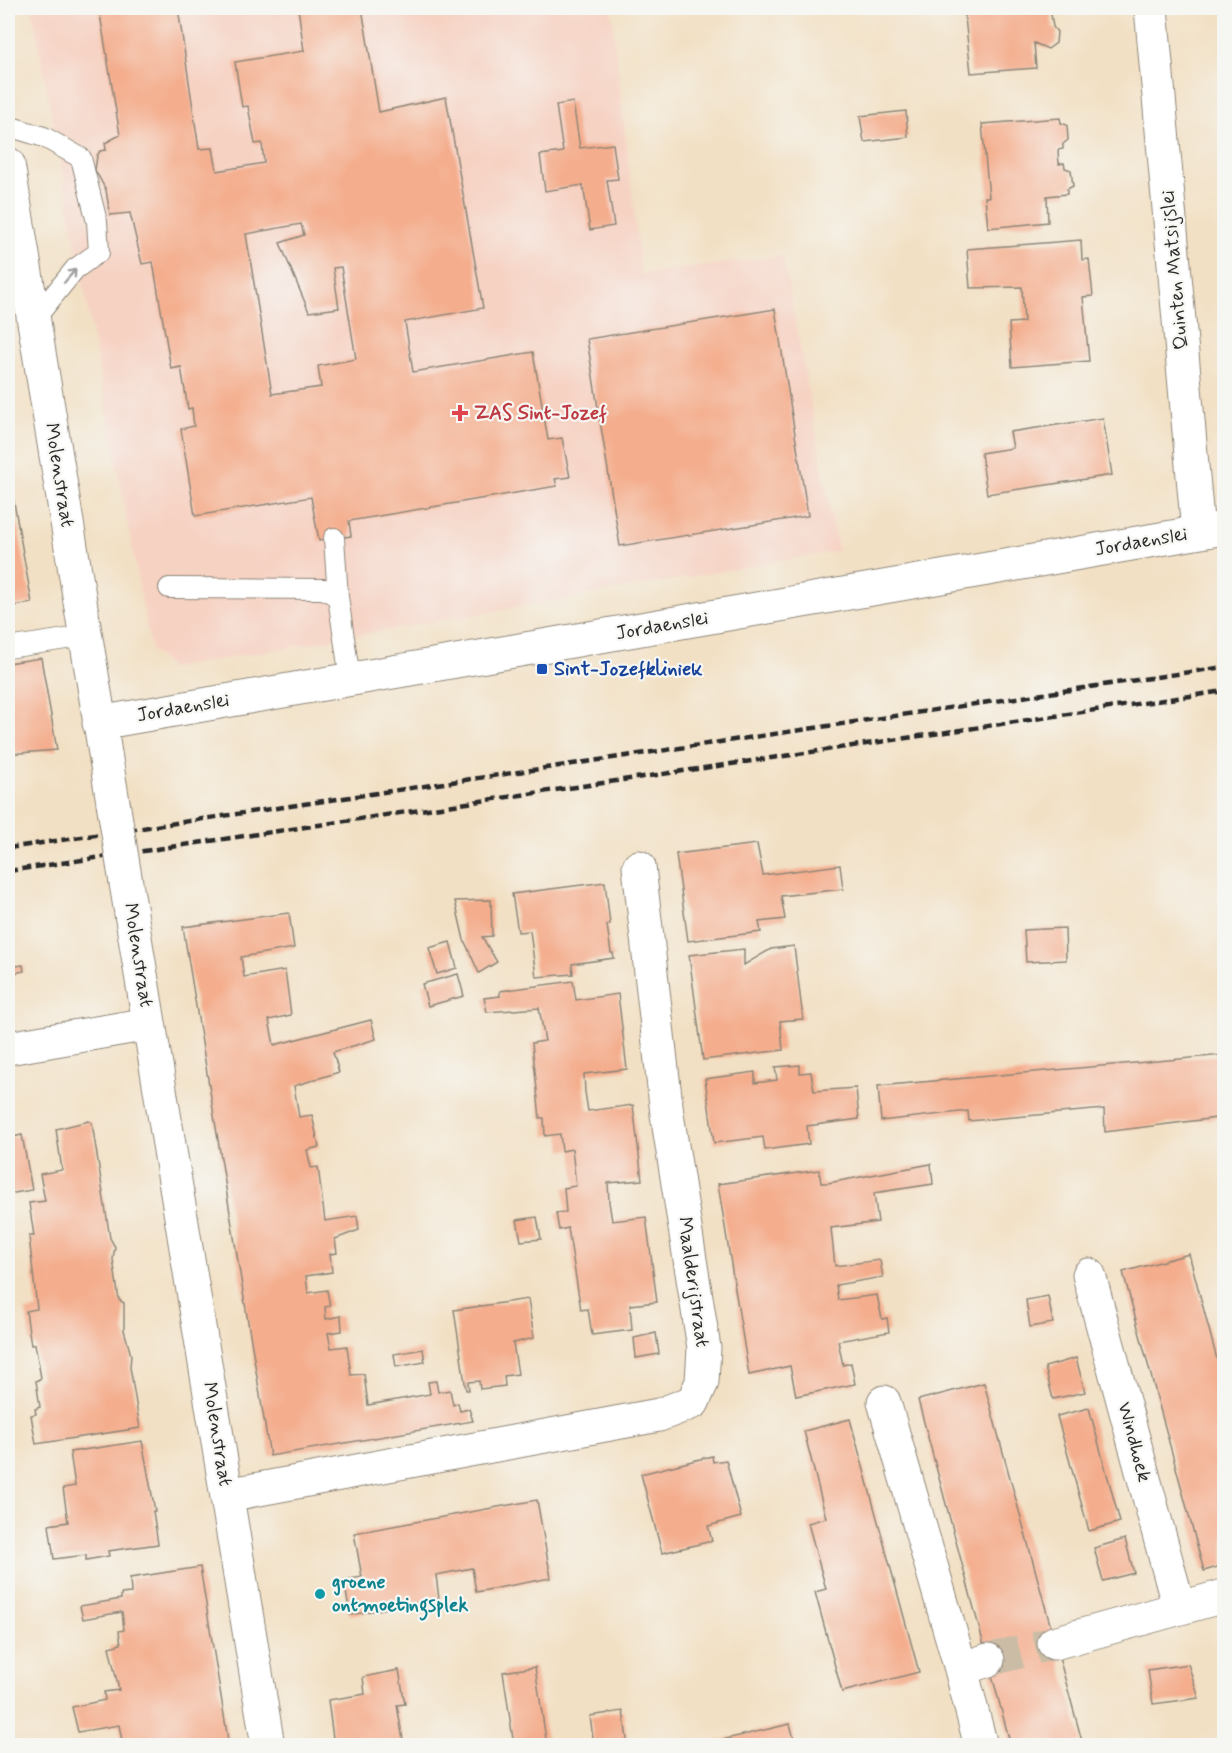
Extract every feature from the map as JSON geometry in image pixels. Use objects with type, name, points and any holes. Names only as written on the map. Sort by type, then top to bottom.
[{"type":"street","name":"Quinten Matsijslei","points":[[1151,8],[1211,530]]},
{"type":"street","name":"Molenstraat","points":[[8,164],[268,1746]]},
{"type":"street","name":"Jordaenslei","points":[[99,723],[1211,530]]},
{"type":"street","name":"Maalderijstraat","points":[[226,1495],[659,1414],[693,1402],[702,1383],[704,1348],[667,1114],[639,867]]},
{"type":"street","points":[[8,1048],[149,1024]]},
{"type":"street","name":"Windhoek","points":[[1089,1275],[1179,1608]]},
{"type":"street","points":[[884,1402],[974,1664],[981,1746]]},
{"type":"street","points":[[1054,1643],[1224,1596]]},
{"type":"lane","points":[[8,126],[44,137],[81,158],[97,222],[99,252],[75,269],[33,321]]},
{"type":"lane","points":[[334,538],[338,597],[350,679]]},
{"type":"lane","points":[[169,588],[324,589],[338,597]]},
{"type":"lane","points":[[8,648],[85,636]]},
{"type":"shaded area","name":"ZAS Sint-Jozef","points":[[32,8],[611,8],[641,274],[783,256],[838,551],[171,668],[151,650]]},
{"type":"building","name":"ZAS Sint-Jozef","points":[[99,8],[178,8],[199,149],[213,148],[217,171],[264,163],[262,143],[255,144],[248,106],[242,107],[235,62],[304,51],[298,8],[362,8],[379,112],[446,97],[483,308],[405,322],[413,372],[533,352],[548,440],[562,438],[570,477],[555,479],[557,486],[349,521],[351,536],[319,541],[311,497],[195,516],[181,429],[194,426],[192,408],[188,409],[181,367],[171,369],[153,262],[142,264],[130,213],[110,215],[106,190],[95,170],[97,156],[100,151],[106,150],[105,143],[120,135]],"holes":[[[301,224],[304,235],[280,243],[309,312],[339,308],[333,268],[341,267],[356,359],[318,366],[321,387],[272,394],[246,234]]]},
{"type":"building","points":[[964,8],[1050,8],[1053,27],[1057,32],[1056,43],[1048,49],[1034,43],[1036,68],[971,73]]},
{"type":"building","points":[[573,102],[580,148],[613,144],[618,179],[607,180],[614,226],[590,230],[583,185],[545,191],[540,155],[563,152],[556,105]]},
{"type":"building","points":[[906,111],[908,137],[864,142],[860,116]]},
{"type":"building","points":[[1060,118],[1061,123],[1067,125],[1068,140],[1063,144],[1063,149],[1058,150],[1059,164],[1064,163],[1065,168],[1071,170],[1073,186],[1067,189],[1067,194],[1047,196],[1048,222],[988,228],[985,197],[989,197],[982,124]]},
{"type":"building","points":[[1081,240],[1082,260],[1089,259],[1093,296],[1083,297],[1089,361],[1012,367],[1009,323],[1024,322],[1022,287],[970,288],[967,249]]},
{"type":"building","points":[[775,309],[808,516],[620,546],[587,339]]},
{"type":"building","points":[[1103,418],[1112,475],[987,494],[981,453],[1013,448],[1010,432]]},
{"type":"building","points":[[8,469],[32,603],[8,607]]},
{"type":"building","points":[[41,658],[57,750],[8,754],[8,663]]},
{"type":"building","points":[[757,844],[763,875],[840,865],[843,889],[781,896],[785,919],[759,922],[761,932],[688,941],[676,854]]},
{"type":"building","points":[[605,882],[610,924],[607,925],[611,953],[614,958],[572,964],[573,974],[536,977],[530,931],[518,932],[512,894]]},
{"type":"building","points":[[491,900],[492,936],[482,937],[497,962],[479,973],[464,940],[455,901]]},
{"type":"building","points":[[289,913],[294,948],[241,957],[244,977],[285,970],[291,1015],[269,1020],[274,1045],[371,1020],[376,1039],[333,1052],[339,1072],[294,1086],[299,1117],[312,1115],[319,1147],[307,1150],[311,1168],[318,1167],[325,1221],[357,1216],[359,1230],[335,1239],[337,1253],[330,1254],[332,1272],[306,1276],[308,1293],[327,1290],[330,1306],[325,1307],[326,1319],[341,1316],[342,1331],[328,1333],[331,1348],[347,1346],[351,1375],[364,1374],[368,1405],[430,1394],[428,1382],[436,1381],[438,1392],[450,1390],[453,1405],[458,1403],[460,1411],[469,1409],[473,1421],[270,1456],[183,927]]},
{"type":"building","points":[[1065,928],[1066,960],[1026,962],[1024,930]]},
{"type":"building","points":[[450,942],[457,968],[437,974],[429,948]]},
{"type":"building","points":[[794,946],[803,1019],[780,1021],[783,1050],[703,1060],[689,955],[744,949],[744,965],[771,949]]},
{"type":"building","points":[[23,965],[24,971],[10,974],[9,967]]},
{"type":"building","points":[[458,974],[464,996],[428,1006],[422,984]]},
{"type":"building","points":[[573,981],[576,1000],[618,994],[627,1069],[584,1074],[585,1092],[588,1111],[633,1105],[642,1180],[608,1183],[609,1202],[612,1221],[646,1217],[657,1302],[630,1305],[632,1330],[592,1335],[588,1309],[581,1310],[568,1228],[559,1230],[556,1213],[566,1212],[564,1188],[576,1186],[572,1149],[562,1151],[560,1134],[545,1136],[544,1118],[540,1118],[532,1043],[545,1041],[539,1008],[487,1012],[484,998],[500,996],[500,991]]},
{"type":"building","points":[[1224,1055],[1224,1117],[1105,1132],[1104,1109],[969,1121],[968,1111],[881,1121],[878,1086]]},
{"type":"building","points":[[800,1065],[800,1073],[811,1072],[814,1091],[856,1088],[859,1119],[807,1126],[809,1144],[765,1150],[763,1137],[714,1143],[705,1079],[755,1072],[755,1083],[777,1080],[775,1067]]},
{"type":"building","points":[[89,1121],[92,1123],[110,1238],[115,1247],[113,1259],[119,1300],[124,1303],[124,1330],[131,1355],[130,1367],[140,1428],[36,1444],[31,1415],[36,1414],[35,1409],[40,1407],[36,1381],[41,1378],[35,1344],[31,1345],[26,1311],[37,1309],[29,1236],[34,1236],[29,1203],[45,1201],[40,1174],[62,1170],[56,1129]]},
{"type":"building","points":[[22,1135],[32,1190],[8,1194],[8,1138]]},
{"type":"building","points":[[931,1164],[933,1184],[874,1193],[878,1222],[831,1228],[835,1266],[880,1260],[883,1277],[836,1285],[838,1300],[877,1295],[882,1319],[887,1318],[889,1332],[838,1341],[843,1365],[851,1363],[855,1384],[796,1396],[790,1366],[749,1375],[718,1184],[819,1170],[821,1183],[828,1183]]},
{"type":"building","points":[[537,1217],[541,1239],[521,1241],[517,1220]]},
{"type":"building","points":[[1189,1254],[1224,1386],[1224,1565],[1204,1571],[1123,1272]]},
{"type":"building","points":[[1048,1296],[1053,1323],[1030,1327],[1026,1300]]},
{"type":"building","points":[[528,1299],[534,1338],[513,1343],[518,1374],[504,1376],[505,1386],[480,1389],[479,1381],[468,1382],[469,1390],[466,1390],[454,1310]]},
{"type":"building","points":[[656,1333],[659,1354],[636,1358],[634,1338]]},
{"type":"building","points":[[423,1349],[425,1362],[396,1367],[394,1354]]},
{"type":"building","points":[[1076,1358],[1085,1392],[1053,1399],[1045,1367]]},
{"type":"building","points":[[984,1383],[1082,1741],[1066,1746],[1011,1746],[918,1400]]},
{"type":"building","points":[[1089,1408],[1120,1522],[1089,1531],[1057,1416]]},
{"type":"building","points":[[850,1419],[919,1672],[842,1692],[815,1592],[826,1589],[808,1523],[826,1518],[804,1431]]},
{"type":"building","points":[[142,1441],[155,1511],[153,1511],[158,1544],[108,1551],[109,1556],[86,1560],[86,1555],[54,1559],[49,1525],[68,1522],[63,1488],[75,1486],[70,1452]]},
{"type":"building","points":[[712,1456],[713,1462],[726,1460],[741,1517],[708,1526],[712,1541],[662,1553],[641,1474]]},
{"type":"building","points":[[537,1500],[551,1578],[476,1592],[472,1568],[436,1575],[439,1599],[350,1615],[344,1580],[362,1577],[354,1533]]},
{"type":"building","points":[[1125,1539],[1134,1573],[1103,1581],[1094,1548]]},
{"type":"building","points":[[200,1567],[229,1746],[123,1746],[119,1725],[78,1732],[72,1707],[105,1700],[104,1692],[119,1690],[109,1647],[121,1644],[119,1631],[124,1630],[122,1612],[83,1619],[80,1606],[121,1599],[121,1594],[131,1593],[130,1578]]},
{"type":"building","points":[[1188,1664],[1199,1698],[1153,1704],[1148,1670]]},
{"type":"building","points":[[535,1667],[547,1746],[514,1746],[503,1672]]},
{"type":"building","points":[[399,1670],[405,1704],[397,1705],[404,1746],[334,1746],[328,1700],[365,1694],[363,1677]]},
{"type":"building","points":[[623,1711],[628,1746],[594,1746],[590,1716]]},
{"type":"building","points":[[790,1724],[796,1746],[718,1746],[717,1741]]},
{"type":"tunnel","points":[[988,1660],[1054,1643]]},
{"type":"railway","points":[[8,848],[1224,667]]},
{"type":"railway","points":[[8,871],[1224,691]]},
{"type":"place","name":"ZAS Sint-Jozef","points":[[460,413]]},
{"type":"place","name":"Sint-Jozefkliniek","points":[[542,669]]},
{"type":"place","name":"groene ontmoetingsplek","points":[[320,1594]]}]
